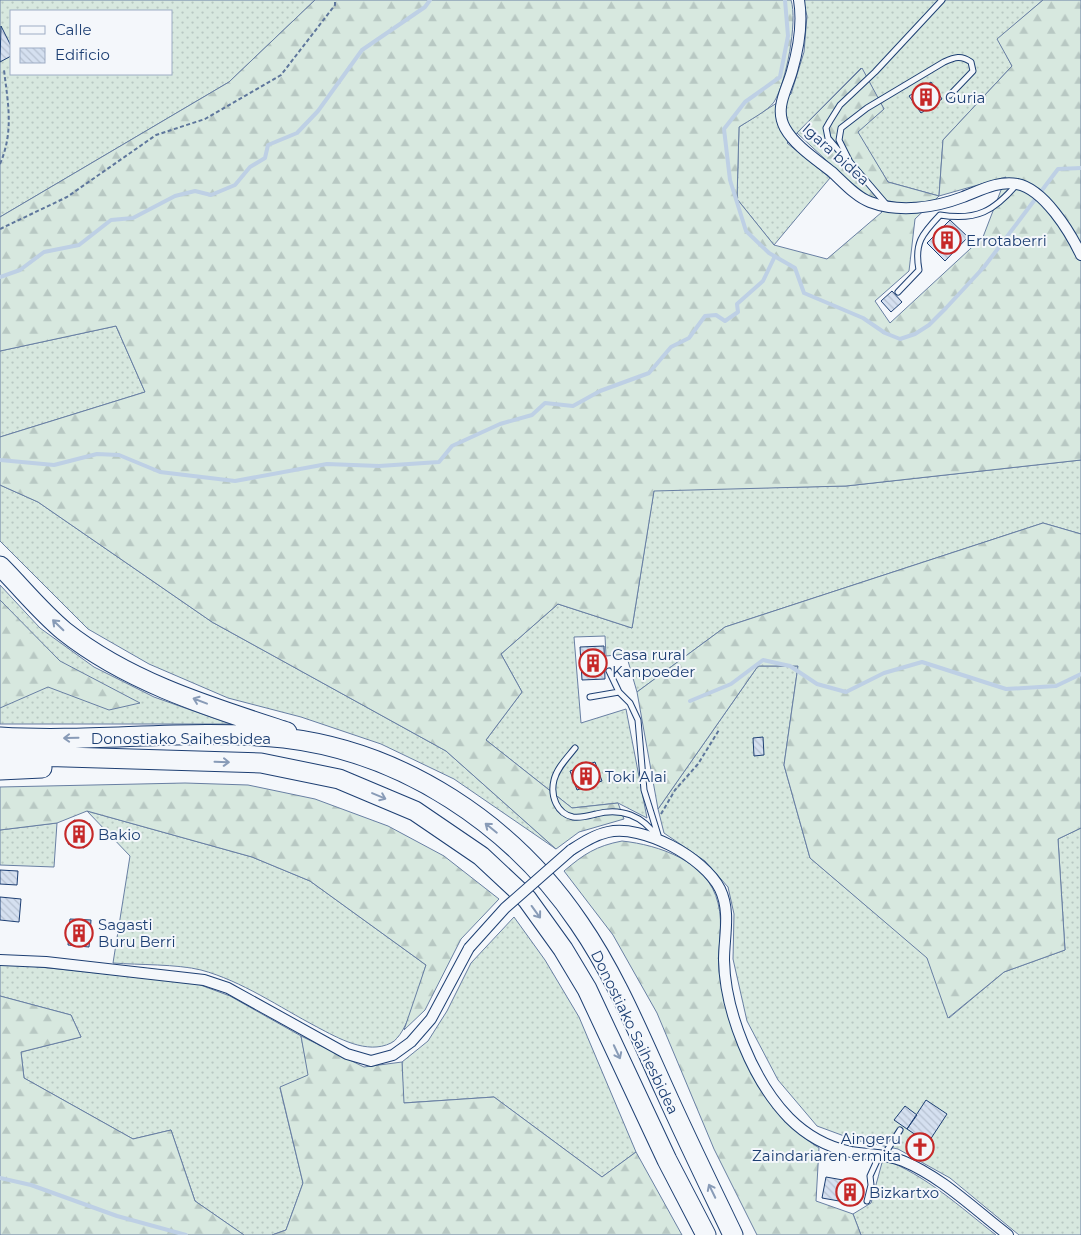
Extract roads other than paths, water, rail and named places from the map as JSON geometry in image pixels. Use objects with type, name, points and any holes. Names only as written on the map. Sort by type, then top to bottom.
[{"type":"highway","points":[[0,566],[64,630],[130,674],[229,713],[329,745]]},
{"type":"highway","name":"Donostiako Saihesbidea","points":[[0,737],[237,735],[329,745],[400,771],[452,800],[508,842],[557,894],[578,922],[611,976],[733,1235]]},
{"type":"highway","name":"Donostiako Saihesbidea","points":[[0,755],[261,763],[339,779],[415,811],[481,856],[527,899],[577,973],[706,1235]]},
{"type":"highway","points":[[0,770],[173,760]]},
{"type":"street","name":"Igara bidea","points":[[799,0],[802,28],[780,110],[785,128],[802,147],[854,192],[869,202],[889,207],[901,209],[943,203],[1000,184],[1017,184],[1033,190],[1058,217],[1081,255]]},
{"type":"street","points":[[0,960],[46,962],[204,980],[228,988],[347,1054],[371,1060],[393,1055],[411,1042],[431,1019],[469,948],[505,908],[571,850],[589,838],[608,832],[629,830],[659,841],[694,861],[710,874],[720,889],[726,908],[724,960],[726,982],[737,1027],[753,1064],[788,1117],[806,1134],[820,1141],[851,1152],[882,1154],[904,1162],[934,1179],[1008,1235]]},
{"type":"lane","points":[[889,207],[828,138],[826,128],[840,105],[875,72],[942,0]]},
{"type":"lane","points":[[850,162],[839,140],[842,128],[867,108],[944,62],[956,57],[965,58],[971,62],[973,72],[950,95]]},
{"type":"lane","points":[[898,292],[919,270],[916,258],[921,235],[940,215],[961,218],[997,206],[1017,184]]},
{"type":"lane","points":[[610,671],[619,692],[630,703],[638,720],[644,790],[659,841]]},
{"type":"lane","points":[[590,697],[619,692]]},
{"type":"lane","points":[[575,748],[562,764],[554,781],[556,805],[563,814],[574,817],[587,817],[608,811],[630,814],[646,824],[659,841]]},
{"type":"lane","points":[[867,1201],[871,1185],[870,1176],[882,1154],[900,1130]]},
{"type":"waterway","points":[[0,277],[20,270],[44,252],[79,245],[111,220],[133,218],[175,196],[195,191],[211,195],[235,185],[250,167],[265,158],[268,145],[297,133],[318,111],[362,50],[425,7],[430,0]]},
{"type":"waterway","points":[[785,0],[788,36],[780,77],[745,102],[724,129],[730,180],[746,231],[769,253],[795,268],[804,293],[863,318],[885,333],[900,339],[915,334],[929,325],[984,267],[1058,169],[1081,168]]},
{"type":"waterway","points":[[0,460],[54,465],[97,454],[119,455],[160,472],[235,481],[327,464],[379,466],[439,462],[452,446],[500,424],[532,415],[545,403],[573,406],[600,391],[649,373],[671,347],[689,338],[705,316],[716,315],[725,321],[738,312],[737,304],[763,281],[775,256]]},
{"type":"waterway","points":[[690,701],[731,684],[763,660],[790,666],[817,684],[846,692],[884,673],[922,662],[1006,689],[1056,686],[1081,674]]},
{"type":"waterway","points":[[0,1178],[31,1185],[117,1216],[186,1235]]},
{"type":"place","name":"Guria","points":[[926,97]]},
{"type":"place","name":"Errotaberri","points":[[947,240]]},
{"type":"place","name":"Casa rural Kanpoeder","points":[[593,663]]},
{"type":"place","name":"Toki Alai","points":[[586,776]]},
{"type":"place","name":"Bakio","points":[[79,834]]},
{"type":"place","name":"Sagasti Buru Berri","points":[[79,933]]},
{"type":"place","name":"Aingeru Zaindariaren ermita","points":[[920,1147]]},
{"type":"place","name":"Bizkartxo","points":[[850,1192]]}]
